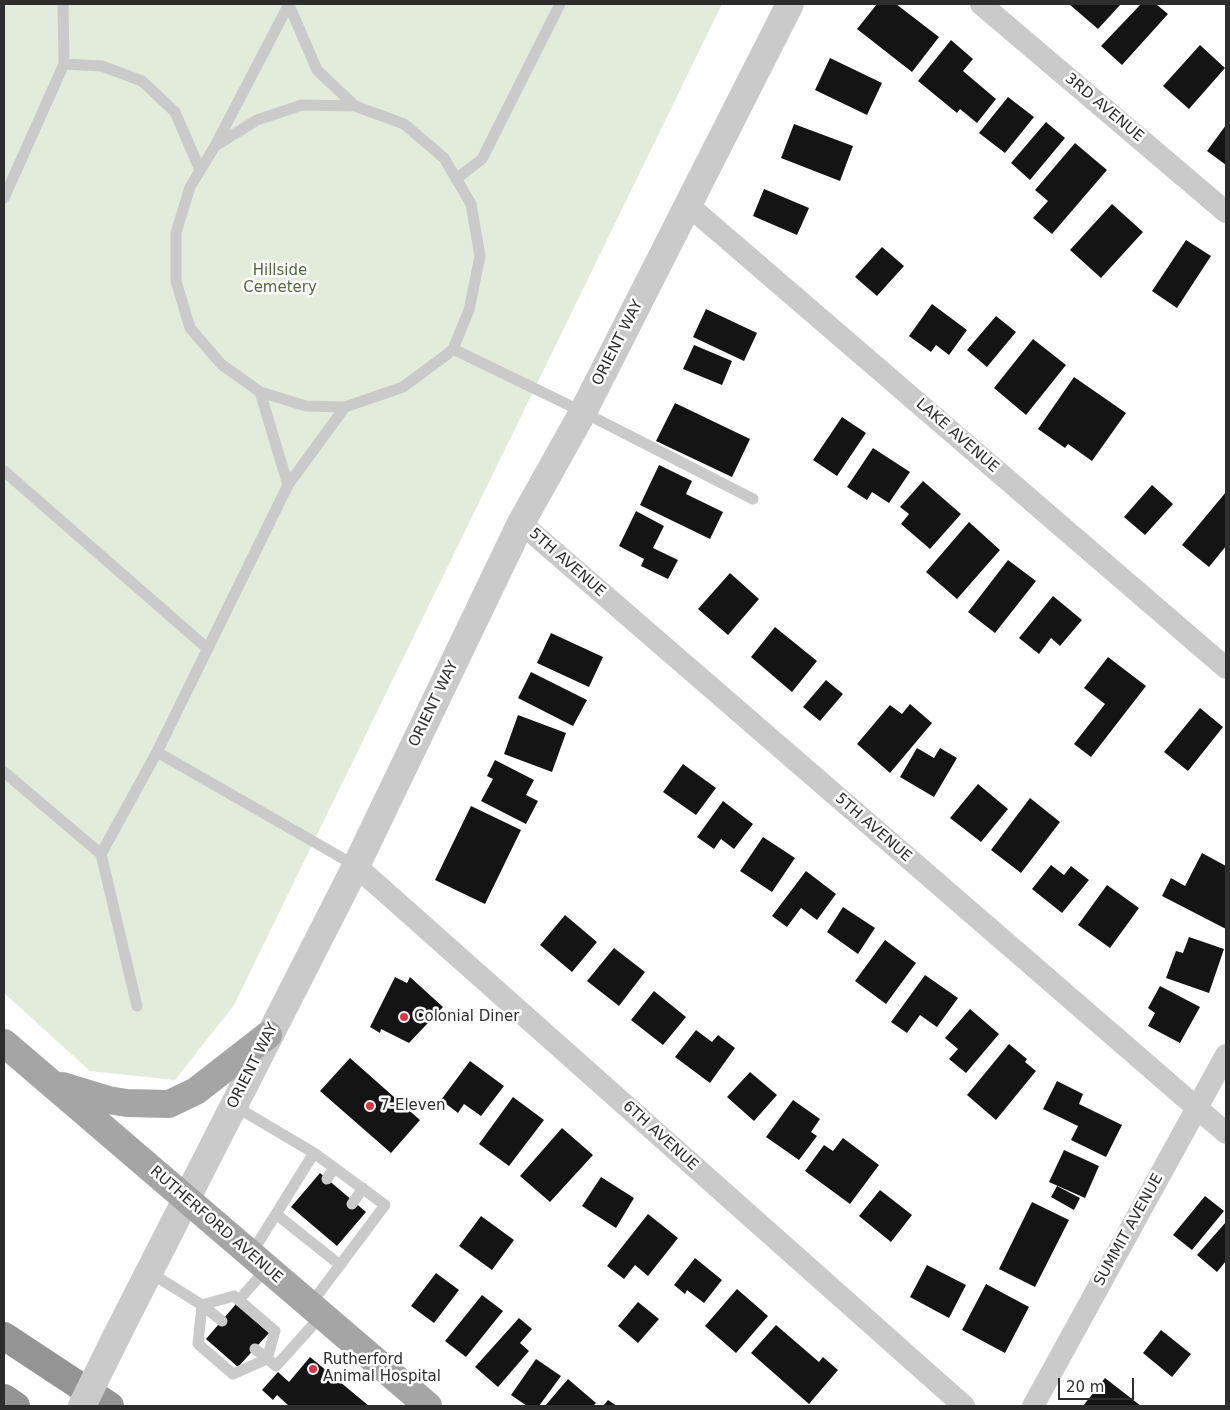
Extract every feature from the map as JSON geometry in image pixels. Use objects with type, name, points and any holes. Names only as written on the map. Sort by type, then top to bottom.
[{"type":"highway","points":[[4,1336],[110,1406]]},
{"type":"highway","points":[[4,1398],[16,1406]]},
{"type":"main road","points":[[49,1082],[108,1100],[144,1105],[169,1104],[196,1091],[268,1035]]},
{"type":"main road","name":"RUTHERFORD AVENUE","points":[[4,1043],[428,1406]]},
{"type":"street","name":"ORIENT WAY","points":[[82,1406],[268,1035],[356,866],[521,523],[583,412],[790,4]]},
{"type":"street","name":"3RD AVENUE","points":[[981,4],[1226,212]]},
{"type":"street","name":"LAKE AVENUE","points":[[688,205],[1226,668]]},
{"type":"street","name":"5TH AVENUE","points":[[521,523],[1226,1133]]},
{"type":"street","name":"6TH AVENUE","points":[[356,866],[964,1406]]},
{"type":"street","name":"SUMMIT AVENUE","points":[[1032,1406],[1226,1055]]},
{"type":"lane","points":[[4,198],[64,64],[63,4]]},
{"type":"lane","points":[[289,4],[317,70],[355,106]]},
{"type":"lane","points":[[215,146],[257,120],[302,105],[355,106],[404,124],[444,158],[471,204],[480,256],[469,310],[453,348],[404,387],[345,407],[306,406],[260,392],[221,364],[190,328],[176,280],[176,233],[190,187],[215,146],[289,4]]},
{"type":"lane","points":[[456,179],[482,159],[560,4]]},
{"type":"lane","points":[[64,64],[102,66],[142,81],[175,112],[200,170]]},
{"type":"lane","points":[[453,348],[753,499]]},
{"type":"lane","points":[[260,392],[288,485]]},
{"type":"lane","points":[[100,854],[158,752],[288,485],[345,407]]},
{"type":"lane","points":[[4,471],[208,650]]},
{"type":"lane","points":[[158,752],[356,866]]},
{"type":"lane","points":[[4,772],[100,854],[137,1006]]},
{"type":"lane","points":[[233,1105],[314,1153],[385,1205],[340,1264],[316,1310],[276,1366],[255,1349]]},
{"type":"lane","points":[[239,1300],[259,1261],[276,1214],[314,1153]]},
{"type":"lane","points":[[327,1179],[334,1168]]},
{"type":"lane","points":[[352,1204],[363,1188]]},
{"type":"lane","points":[[276,1214],[297,1224],[322,1244],[340,1264]]},
{"type":"lane","points":[[149,1272],[202,1305],[222,1321]]},
{"type":"lane","points":[[202,1305],[234,1296],[239,1300],[275,1331],[267,1359]]},
{"type":"lane","points":[[202,1305],[198,1344],[233,1374],[267,1359]]},
{"type":"green space","name":"Hillside Cemetery","points":[[4,4],[722,4],[234,1005],[175,1080],[90,1071],[4,993]]},
{"type":"building","points":[[877,4],[896,4],[939,37],[912,72],[857,29]]},
{"type":"building","points":[[1069,4],[1121,4],[1098,29]]},
{"type":"building","points":[[1141,4],[1156,4],[1168,14],[1122,65],[1101,46]]},
{"type":"building","points":[[951,40],[973,59],[963,71],[996,99],[977,123],[960,109],[957,113],[918,81]]},
{"type":"building","points":[[1200,45],[1225,68],[1189,109],[1163,86]]},
{"type":"building","points":[[830,58],[882,83],[867,115],[815,90]]},
{"type":"building","points":[[1008,97],[1034,117],[1005,153],[979,133]]},
{"type":"building","points":[[1046,122],[1065,138],[1030,180],[1011,163]]},
{"type":"building","points":[[794,124],[853,146],[840,181],[781,158]]},
{"type":"building","points":[[1226,125],[1226,165],[1207,151]]},
{"type":"building","points":[[1075,143],[1107,170],[1052,234],[1033,218],[1048,201],[1035,190]]},
{"type":"building","points":[[764,189],[809,208],[797,235],[753,216]]},
{"type":"building","points":[[1112,204],[1143,232],[1101,278],[1070,250]]},
{"type":"building","points":[[1186,240],[1211,256],[1177,308],[1152,291]]},
{"type":"building","points":[[882,247],[904,266],[877,296],[855,277]]},
{"type":"building","points":[[932,304],[967,330],[949,355],[936,345],[931,352],[909,336]]},
{"type":"building","points":[[706,309],[757,333],[744,361],[693,337]]},
{"type":"building","points":[[996,316],[1016,332],[987,367],[967,350]]},
{"type":"building","points":[[1033,339],[1066,365],[1026,415],[994,388]]},
{"type":"building","points":[[694,345],[732,361],[722,385],[683,369]]},
{"type":"building","points":[[1074,377],[1126,413],[1092,461],[1068,444],[1065,448],[1038,429]]},
{"type":"building","points":[[675,403],[750,439],[732,477],[656,441]]},
{"type":"building","points":[[842,417],[866,433],[837,476],[813,460]]},
{"type":"building","points":[[873,448],[910,472],[889,503],[872,492],[867,500],[847,487]]},
{"type":"building","points":[[659,465],[692,481],[686,494],[723,512],[710,539],[640,505]]},
{"type":"building","points":[[923,481],[961,514],[930,549],[901,524],[909,514],[900,507]]},
{"type":"building","points":[[1152,485],[1173,504],[1145,535],[1124,517]]},
{"type":"building","points":[[1226,492],[1226,546],[1209,567],[1182,545]]},
{"type":"building","points":[[636,511],[664,526],[653,548],[678,560],[668,579],[641,566],[644,559],[619,546]]},
{"type":"building","points":[[969,522],[1000,550],[957,599],[926,572]]},
{"type":"building","points":[[1008,560],[1036,581],[995,633],[968,612]]},
{"type":"building","points":[[730,573],[759,599],[728,635],[698,609]]},
{"type":"building","points":[[1053,596],[1082,620],[1060,646],[1051,638],[1039,654],[1019,638]]},
{"type":"building","points":[[775,627],[817,661],[792,692],[751,657]]},
{"type":"building","points":[[551,633],[603,657],[589,687],[537,663]]},
{"type":"building","points":[[1108,657],[1146,686],[1091,757],[1074,744],[1105,704],[1084,688]]},
{"type":"building","points":[[531,672],[587,700],[573,726],[518,698]]},
{"type":"building","points":[[826,680],[843,694],[820,721],[803,707]]},
{"type":"building","points":[[910,704],[932,723],[890,773],[857,744],[890,705],[902,714]]},
{"type":"building","points":[[1200,708],[1223,727],[1188,771],[1164,752]]},
{"type":"building","points":[[518,715],[566,733],[552,772],[504,754]]},
{"type":"building","points":[[917,748],[934,758],[940,748],[957,758],[934,797],[900,777]]},
{"type":"building","points":[[495,760],[534,780],[526,795],[538,801],[526,824],[481,801],[493,779],[487,776]]},
{"type":"building","points":[[683,764],[716,788],[696,815],[663,792]]},
{"type":"building","points":[[978,784],[1008,809],[981,842],[950,818]]},
{"type":"building","points":[[1030,798],[1060,822],[1021,873],[991,850]]},
{"type":"building","points":[[723,801],[753,824],[734,849],[721,839],[714,849],[697,837]]},
{"type":"building","points":[[471,806],[521,830],[485,904],[435,880]]},
{"type":"building","points":[[763,837],[795,858],[772,892],[740,871]]},
{"type":"building","points":[[1202,853],[1226,866],[1226,929],[1162,896],[1171,878],[1185,886]]},
{"type":"building","points":[[1051,865],[1064,875],[1071,866],[1089,880],[1062,913],[1032,889]]},
{"type":"building","points":[[806,871],[836,894],[817,920],[801,908],[787,927],[772,916]]},
{"type":"building","points":[[1107,885],[1139,908],[1110,948],[1078,925]]},
{"type":"building","points":[[843,907],[875,928],[858,954],[827,932]]},
{"type":"building","points":[[565,915],[597,942],[572,972],[540,945]]},
{"type":"building","points":[[1189,937],[1224,949],[1209,993],[1166,978],[1176,951],[1183,953]]},
{"type":"building","points":[[885,940],[916,963],[886,1004],[855,981]]},
{"type":"building","points":[[614,948],[645,972],[619,1006],[587,981]]},
{"type":"building","points":[[925,975],[958,998],[937,1027],[920,1015],[907,1033],[891,1022]]},
{"type":"building","name":"Colonial Diner","points":[[395,977],[407,983],[410,977],[443,1007],[409,1043],[381,1029],[380,1033],[370,1027]]},
{"type":"building","points":[[1160,986],[1200,1007],[1180,1043],[1148,1026],[1155,1013],[1148,1008]]},
{"type":"building","points":[[654,991],[686,1017],[663,1045],[631,1020]]},
{"type":"building","points":[[970,1009],[999,1034],[966,1073],[949,1059],[958,1049],[945,1038]]},
{"type":"building","points":[[696,1030],[712,1042],[718,1035],[735,1048],[710,1083],[675,1057]]},
{"type":"building","points":[[1009,1044],[1027,1059],[1025,1062],[1036,1071],[996,1120],[967,1095]]},
{"type":"building","name":"7-Eleven","points":[[350,1058],[420,1120],[391,1153],[320,1091]]},
{"type":"building","points":[[470,1061],[504,1086],[481,1116],[464,1104],[458,1113],[441,1100]]},
{"type":"building","points":[[750,1072],[777,1095],[754,1121],[727,1097]]},
{"type":"building","points":[[1057,1081],[1083,1094],[1079,1104],[1122,1125],[1106,1157],[1071,1140],[1078,1126],[1043,1109]]},
{"type":"building","points":[[513,1097],[544,1120],[509,1166],[479,1144]]},
{"type":"building","points":[[793,1100],[820,1119],[811,1132],[817,1136],[799,1160],[766,1137]]},
{"type":"building","points":[[562,1128],[593,1155],[550,1202],[520,1176]]},
{"type":"building","points":[[843,1138],[879,1165],[850,1204],[805,1171],[824,1145],[833,1151]]},
{"type":"building","points":[[1064,1150],[1099,1166],[1085,1198],[1049,1182]]},
{"type":"building","points":[[320,1173],[366,1212],[337,1246],[291,1207]]},
{"type":"building","points":[[601,1177],[634,1198],[616,1228],[582,1206]]},
{"type":"building","points":[[1057,1186],[1080,1198],[1074,1210],[1051,1197]]},
{"type":"building","points":[[880,1190],[912,1215],[891,1242],[859,1216]]},
{"type":"building","points":[[1205,1196],[1224,1211],[1192,1250],[1173,1235]]},
{"type":"building","points":[[1032,1202],[1069,1220],[1035,1287],[999,1269]]},
{"type":"building","points":[[648,1214],[678,1238],[648,1276],[635,1265],[624,1279],[607,1266]]},
{"type":"building","points":[[481,1216],[514,1240],[492,1270],[459,1246]]},
{"type":"building","points":[[1226,1222],[1226,1261],[1217,1272],[1197,1255]]},
{"type":"building","points":[[695,1258],[722,1280],[704,1303],[687,1290],[685,1294],[674,1285]]},
{"type":"building","points":[[927,1265],[966,1285],[949,1318],[910,1297]]},
{"type":"building","points":[[436,1273],[459,1290],[434,1323],[411,1306]]},
{"type":"building","points":[[986,1284],[1029,1307],[1005,1353],[962,1330]]},
{"type":"building","points":[[737,1289],[768,1316],[736,1353],[705,1326]]},
{"type":"building","points":[[482,1295],[503,1311],[466,1357],[445,1341]]},
{"type":"building","points":[[638,1302],[659,1319],[638,1343],[618,1326]]},
{"type":"building","points":[[236,1304],[269,1333],[238,1367],[206,1339]]},
{"type":"building","points":[[519,1318],[532,1329],[520,1343],[529,1351],[498,1387],[475,1367]]},
{"type":"building","points":[[776,1325],[819,1362],[823,1357],[838,1370],[809,1404],[751,1353]]},
{"type":"building","points":[[1161,1330],[1191,1354],[1172,1377],[1143,1353]]},
{"type":"building","name":"Rutherford Animal Hospital","points":[[310,1357],[369,1406],[289,1406],[277,1395],[273,1400],[262,1390],[278,1372],[289,1382]]},
{"type":"building","points":[[536,1359],[561,1376],[539,1406],[527,1406],[511,1395]]},
{"type":"building","points":[[1105,1378],[1141,1406],[1083,1406]]},
{"type":"building","points":[[568,1379],[596,1403],[593,1406],[545,1406]]},
{"type":"building","points":[[608,1400],[617,1406],[603,1406]]},
{"type":"place","name":"Colonial Diner","points":[[404,1017]]},
{"type":"place","name":"7-Eleven","points":[[370,1106]]},
{"type":"place","name":"Rutherford Animal Hospital","points":[[313,1369]]}]
